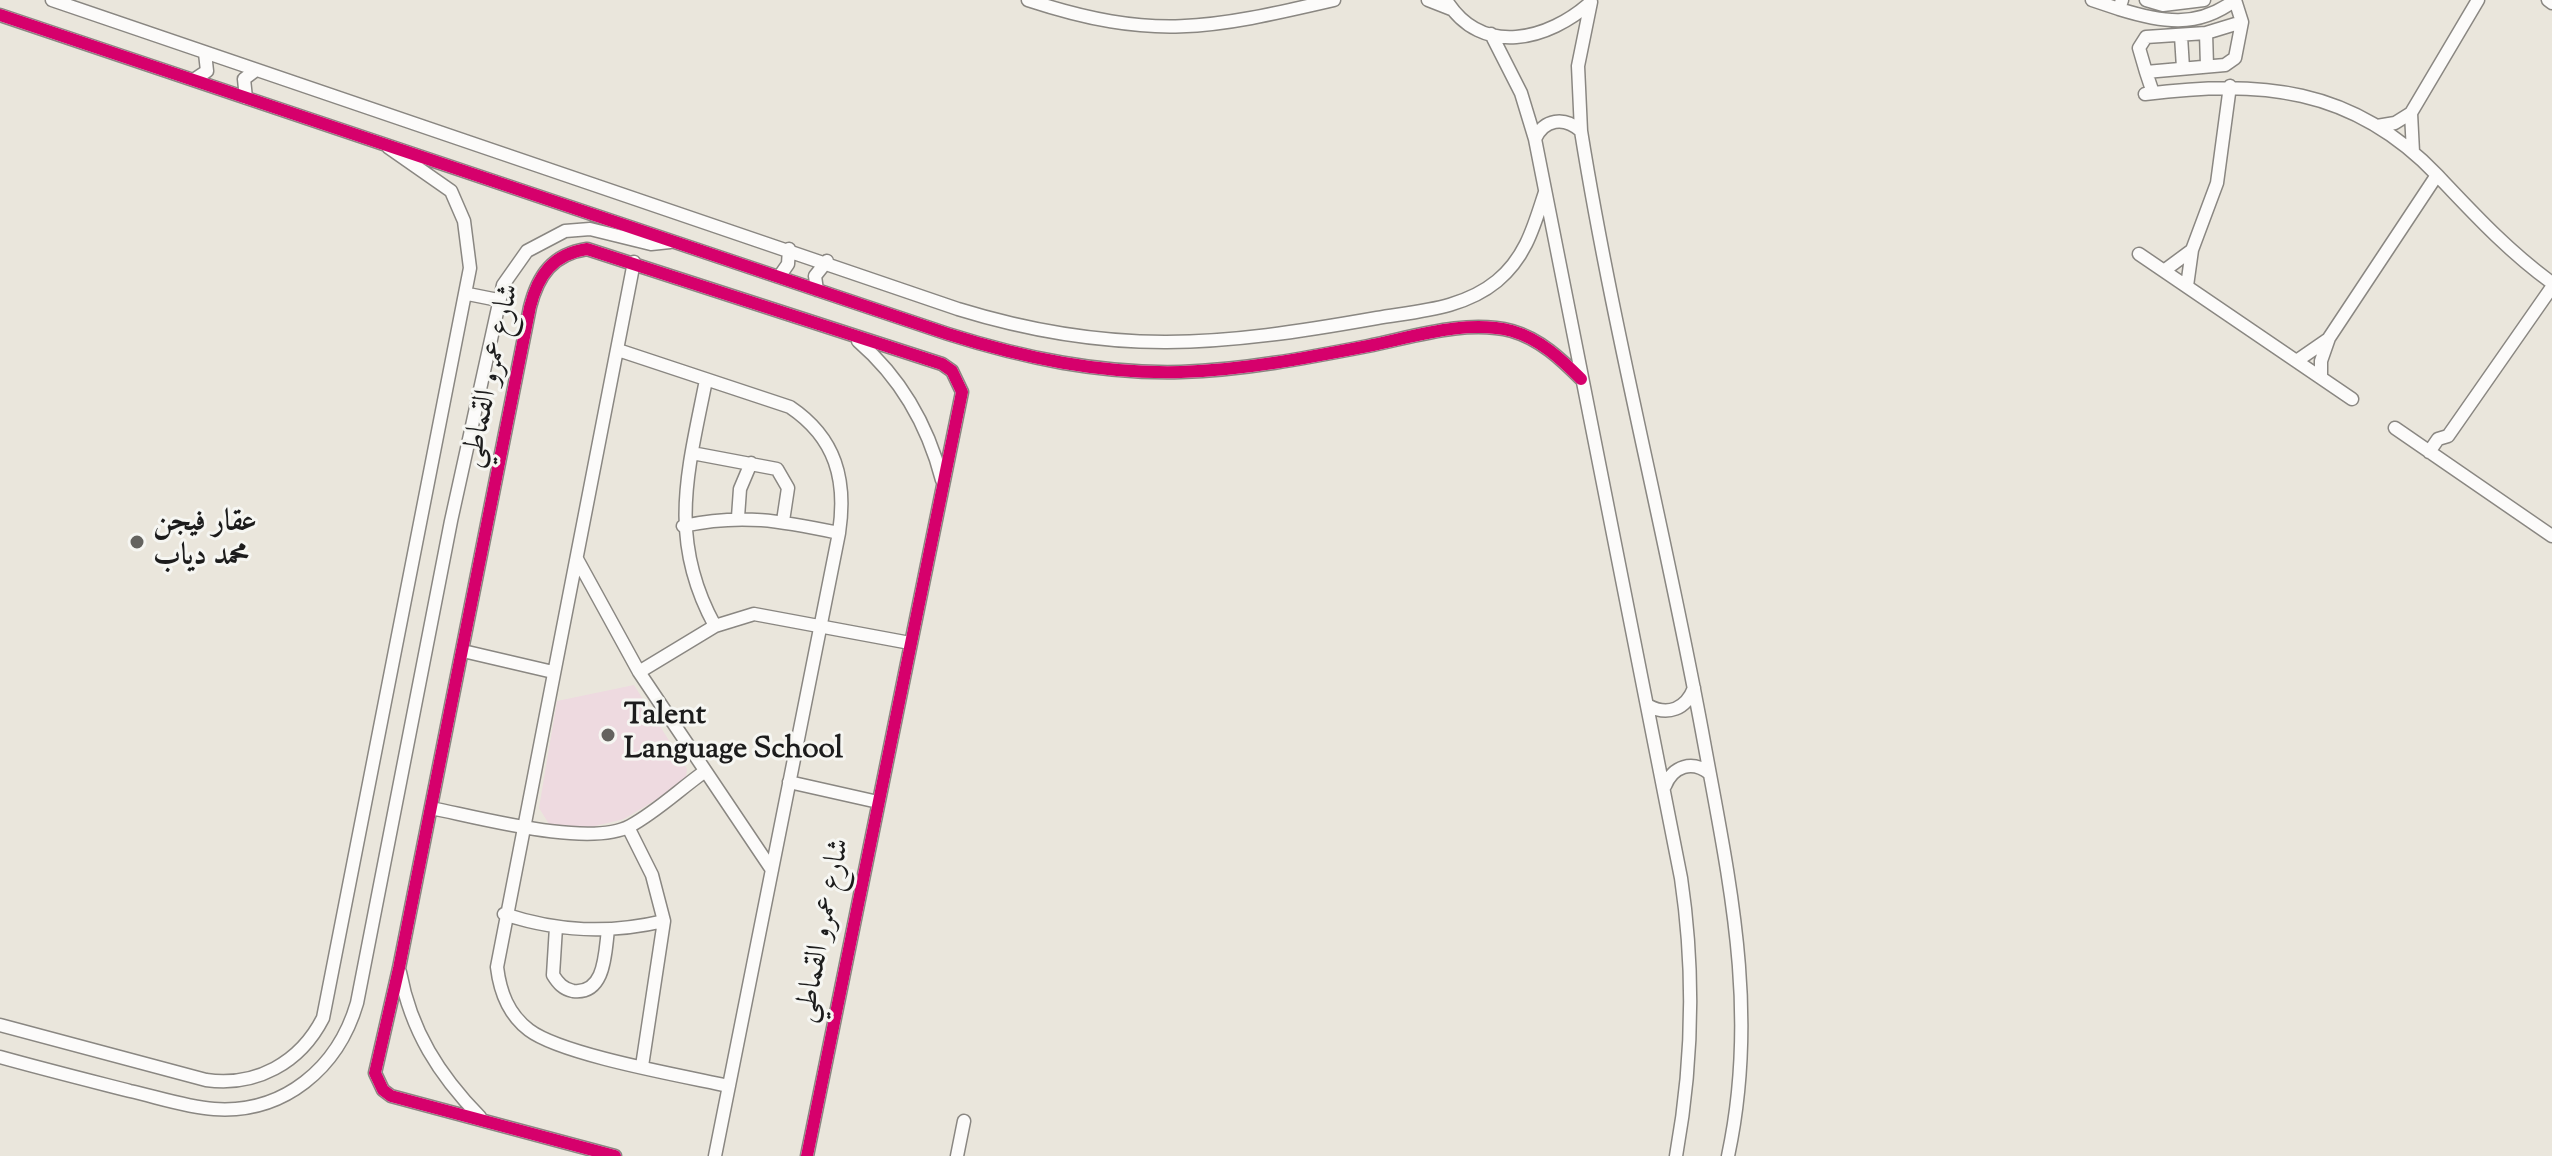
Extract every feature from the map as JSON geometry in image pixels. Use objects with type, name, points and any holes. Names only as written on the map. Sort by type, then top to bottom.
[{"type":"street","points":[[52,0],[985,317],[1042,331],[1130,343],[1192,344],[1253,339],[1449,305],[1484,290],[1514,264],[1534,231],[1545,192]]},
{"type":"street","points":[[1028,0],[1102,22],[1153,29],[1224,24],[1334,0]]},
{"type":"street","points":[[1428,0],[1448,5],[1469,24],[1491,34],[1517,38],[1544,34],[1568,22],[1591,1]]},
{"type":"street","points":[[2092,0],[2120,5],[2150,19],[2190,21],[2235,0],[2242,22],[2235,58],[2225,65],[2146,72]]},
{"type":"street","points":[[2146,0],[2163,5],[2204,0]]},
{"type":"street","points":[[2377,126],[2395,123],[2411,113],[2478,0]]},
{"type":"street","points":[[1591,1],[1578,66],[1581,131],[1694,688],[1738,932],[1743,996],[1740,1086],[1728,1156]]},
{"type":"street","points":[[0,15],[817,290],[1019,354],[1122,371],[1181,372],[1267,365],[1484,327],[1514,332],[1550,350],[1581,379]]},
{"type":"street","points":[[2242,22],[2206,33],[2146,37],[2141,42],[2149,93],[2230,86],[2306,96],[2377,126],[2413,152],[2491,234],[2552,285],[2448,436],[2438,439],[2429,452]]},
{"type":"street","points":[[2206,33],[2207,66]]},
{"type":"street","points":[[1491,34],[1521,93],[1535,139],[1665,786],[1691,966],[1690,1055],[1676,1156]]},
{"type":"street","points":[[2181,36],[2183,68]]},
{"type":"street","points":[[195,79],[209,68],[205,53]]},
{"type":"street","points":[[246,98],[244,79],[256,70]]},
{"type":"street","points":[[2187,286],[2192,250],[2217,183],[2230,86]]},
{"type":"street","points":[[2411,113],[2413,152]]},
{"type":"street","points":[[1535,139],[1540,130],[1555,122],[1572,124],[1581,131]]},
{"type":"street","points":[[0,1025],[217,1081],[240,1080],[269,1072],[294,1056],[311,1038],[329,995],[468,294],[469,244],[456,199],[438,179],[403,161],[386,144]]},
{"type":"street","points":[[2321,377],[2323,353],[2329,338],[2437,175]]},
{"type":"street","points":[[0,1057],[194,1106],[227,1110],[260,1106],[294,1091],[335,1053],[357,1003],[498,300],[517,261],[551,236],[590,229],[651,244],[675,242]]},
{"type":"street","points":[[779,277],[788,264],[789,249]]},
{"type":"street","points":[[2165,270],[2192,250]]},
{"type":"street","name":"شارع عمرو القماطي","points":[[615,1156],[480,1117],[391,1096],[377,1082],[376,1063],[399,968],[530,307],[540,277],[560,257],[573,251],[602,251],[852,337],[942,364],[958,381],[960,404],[807,1156]]},
{"type":"street","points":[[2139,254],[2352,399]]},
{"type":"street","points":[[817,290],[815,276],[827,261]]},
{"type":"street","points":[[634,262],[504,914],[497,967],[504,999],[520,1023],[551,1042],[729,1086]]},
{"type":"street","points":[[468,294],[498,300]]},
{"type":"street","points":[[1449,305],[1458,318],[1453,330]]},
{"type":"street","name":"شارع عمرو القماطي","points":[[852,337],[884,366],[909,400],[930,441],[943,485]]},
{"type":"street","points":[[2298,360],[2329,338]]},
{"type":"street","points":[[618,350],[790,407],[819,431],[838,467],[842,488],[839,533],[715,1156]]},
{"type":"street","points":[[706,380],[692,453],[683,526],[693,578],[715,626]]},
{"type":"street","points":[[2395,428],[2552,536]]},
{"type":"street","points":[[2442,461],[2450,445],[2448,436]]},
{"type":"street","points":[[692,453],[777,469],[786,480],[783,521]]},
{"type":"street","points":[[738,517],[740,489],[751,463]]},
{"type":"street","points":[[683,526],[738,517],[783,521],[839,533]]},
{"type":"street","points":[[577,559],[639,672],[772,870]]},
{"type":"street","points":[[639,672],[715,626],[754,614],[910,643]]},
{"type":"street","points":[[463,651],[553,672]]},
{"type":"street","points":[[1649,706],[1673,710],[1689,700],[1694,688]]},
{"type":"street","points":[[1665,786],[1671,775],[1687,766],[1699,766],[1709,773]]},
{"type":"street","points":[[431,808],[575,833],[628,827],[704,772]]},
{"type":"street","points":[[789,782],[878,802]]},
{"type":"street","points":[[628,827],[652,875],[664,921],[642,1066]]},
{"type":"street","points":[[504,914],[556,927],[608,930],[664,921]]},
{"type":"street","points":[[556,927],[553,975],[562,986],[575,991],[589,988],[599,978],[608,930]]},
{"type":"street","name":"شارع عمرو القماطي","points":[[399,968],[410,1013],[429,1054],[480,1117]]},
{"type":"street","points":[[957,1156],[964,1121]]},
{"type":"shaded area","name":"Talent Language School","points":[[634,685],[687,769],[686,777],[679,786],[624,819],[587,828],[549,824],[539,808],[557,701]]},
{"type":"cycle path","points":[[0,15],[948,334],[1034,357],[1121,370],[1205,371],[1275,363],[1440,331],[1476,327],[1512,331],[1532,339],[1558,357],[1581,379]]},
{"type":"cycle path","points":[[615,1156],[391,1096],[383,1090],[375,1073],[399,968],[530,307],[538,285],[549,268],[565,256],[587,249],[942,364],[952,371],[962,392],[807,1156]]},
{"type":"place","name":"عقار فيجن محمد دياب","points":[[137,542]]},
{"type":"place","name":"Talent Language School","points":[[608,735]]}]
